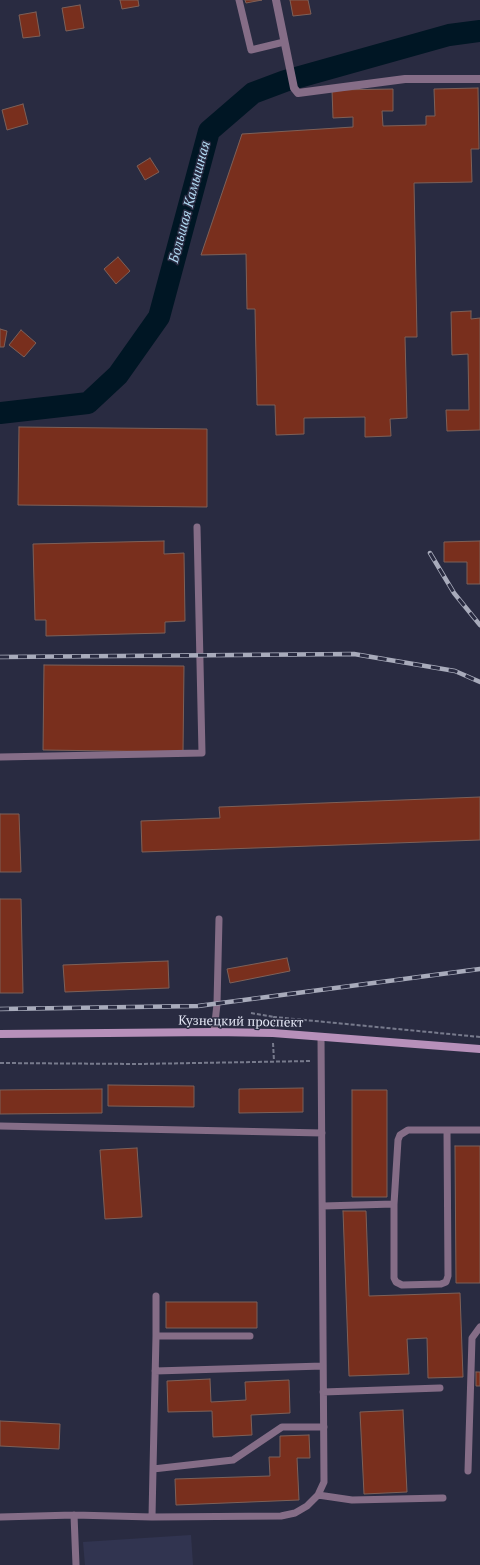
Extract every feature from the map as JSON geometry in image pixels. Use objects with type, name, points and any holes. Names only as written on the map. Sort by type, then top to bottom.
[{"type":"street","points":[[276,0],[294,88],[298,93],[405,79],[480,79]]},
{"type":"street","name":"Кузнецкий проспект","points":[[0,1034],[214,1032],[273,1033],[480,1049]]},
{"type":"lane","points":[[239,0],[251,50],[284,42]]},
{"type":"lane","points":[[0,757],[202,753],[197,527]]},
{"type":"lane","points":[[214,1032],[217,1004],[219,919]]},
{"type":"lane","points":[[0,1517],[74,1515],[152,1517],[281,1516],[295,1513],[307,1506],[318,1495],[324,1482],[321,1037]]},
{"type":"lane","points":[[0,1126],[322,1133]]},
{"type":"lane","points":[[447,1130],[448,1276],[446,1282],[441,1284],[402,1285],[396,1282],[394,1278],[394,1204],[398,1140],[400,1135],[408,1130],[447,1130],[480,1130]]},
{"type":"lane","points":[[323,1206],[394,1204]]},
{"type":"lane","points":[[152,1517],[156,1296]]},
{"type":"lane","points":[[468,1471],[472,1338],[480,1327]]},
{"type":"lane","points":[[156,1336],[250,1336]]},
{"type":"lane","points":[[155,1372],[323,1366]]},
{"type":"lane","points":[[324,1392],[440,1388]]},
{"type":"lane","points":[[154,1469],[233,1460],[282,1427],[324,1427]]},
{"type":"lane","points":[[318,1495],[352,1500],[443,1498]]},
{"type":"lane","points":[[74,1515],[76,1565]]},
{"type":"path","points":[[251,1014],[274,1017]]},
{"type":"path","points":[[0,1063],[138,1064],[322,1060]]},
{"type":"shaded area","points":[[191,1535],[193,1565],[85,1565],[83,1542]]},
{"type":"building","points":[[120,0],[138,0],[139,6],[122,9]]},
{"type":"building","points":[[245,0],[262,0],[246,3]]},
{"type":"building","points":[[290,0],[308,0],[311,14],[293,16]]},
{"type":"building","points":[[80,5],[84,28],[66,31],[62,8]]},
{"type":"building","points":[[36,12],[40,36],[23,38],[19,15]]},
{"type":"building","points":[[478,88],[479,149],[471,149],[472,182],[414,183],[417,337],[405,337],[407,418],[390,419],[391,436],[365,437],[365,417],[304,418],[304,434],[276,435],[275,405],[257,405],[255,309],[247,309],[246,254],[201,255],[242,134],[353,127],[353,117],[333,118],[332,90],[393,89],[393,111],[382,111],[383,126],[426,125],[426,116],[435,116],[434,89]]},
{"type":"building","points":[[23,104],[28,124],[7,130],[2,110]]},
{"type":"building","points":[[150,158],[159,172],[145,180],[137,166]]},
{"type":"building","points":[[118,257],[130,271],[116,284],[104,269]]},
{"type":"building","points":[[471,311],[471,319],[480,318],[480,430],[447,431],[446,410],[469,410],[468,354],[452,355],[451,312]]},
{"type":"building","points":[[0,329],[7,331],[4,347],[0,347]]},
{"type":"building","points":[[21,330],[36,343],[24,357],[9,345]]},
{"type":"building","points":[[19,427],[207,429],[207,507],[18,505]]},
{"type":"building","points":[[164,541],[164,554],[184,553],[185,621],[165,622],[165,633],[46,636],[46,620],[35,620],[33,544]]},
{"type":"building","points":[[480,541],[480,584],[467,584],[467,562],[444,562],[444,542]]},
{"type":"building","points":[[44,665],[184,666],[183,752],[43,750]]},
{"type":"building","points":[[480,797],[480,840],[142,852],[141,821],[220,818],[219,807]]},
{"type":"building","points":[[0,814],[19,814],[21,872],[0,872]]},
{"type":"building","points":[[0,899],[21,899],[23,993],[0,993]]},
{"type":"building","points":[[287,958],[290,971],[230,983],[227,969]]},
{"type":"building","points":[[168,961],[169,988],[65,992],[63,965]]},
{"type":"building","points":[[108,1085],[194,1086],[194,1107],[108,1106]]},
{"type":"building","points":[[303,1088],[303,1112],[239,1113],[239,1089]]},
{"type":"building","points":[[102,1089],[102,1113],[0,1114],[0,1090]]},
{"type":"building","points":[[352,1090],[387,1090],[387,1197],[352,1197]]},
{"type":"building","points":[[455,1146],[480,1146],[480,1283],[456,1283]]},
{"type":"building","points":[[137,1148],[142,1217],[105,1219],[100,1150]]},
{"type":"building","points":[[343,1211],[366,1211],[369,1296],[460,1293],[463,1377],[428,1378],[427,1338],[407,1339],[409,1374],[349,1376]]},
{"type":"building","points":[[166,1302],[257,1302],[257,1328],[166,1328]]},
{"type":"building","points":[[476,1372],[480,1372],[480,1386],[476,1386]]},
{"type":"building","points":[[210,1379],[211,1402],[246,1400],[245,1382],[289,1380],[290,1413],[251,1415],[252,1435],[213,1437],[212,1411],[168,1412],[167,1381]]},
{"type":"building","points":[[403,1410],[407,1492],[364,1494],[360,1412]]},
{"type":"building","points":[[0,1421],[60,1424],[59,1449],[0,1446]]},
{"type":"building","points":[[309,1435],[310,1458],[297,1458],[299,1500],[176,1505],[175,1479],[270,1476],[269,1457],[280,1457],[280,1436]]},
{"type":"waterway","name":"Большая Камышная","points":[[0,413],[88,403],[118,375],[159,317],[209,131],[253,93],[285,81],[449,35],[480,31]]},
{"type":"railway","points":[[430,553],[454,593],[480,625]]},
{"type":"railway","points":[[0,657],[354,654],[455,671],[480,682]]},
{"type":"railway","points":[[0,1009],[198,1006],[480,969]]}]
